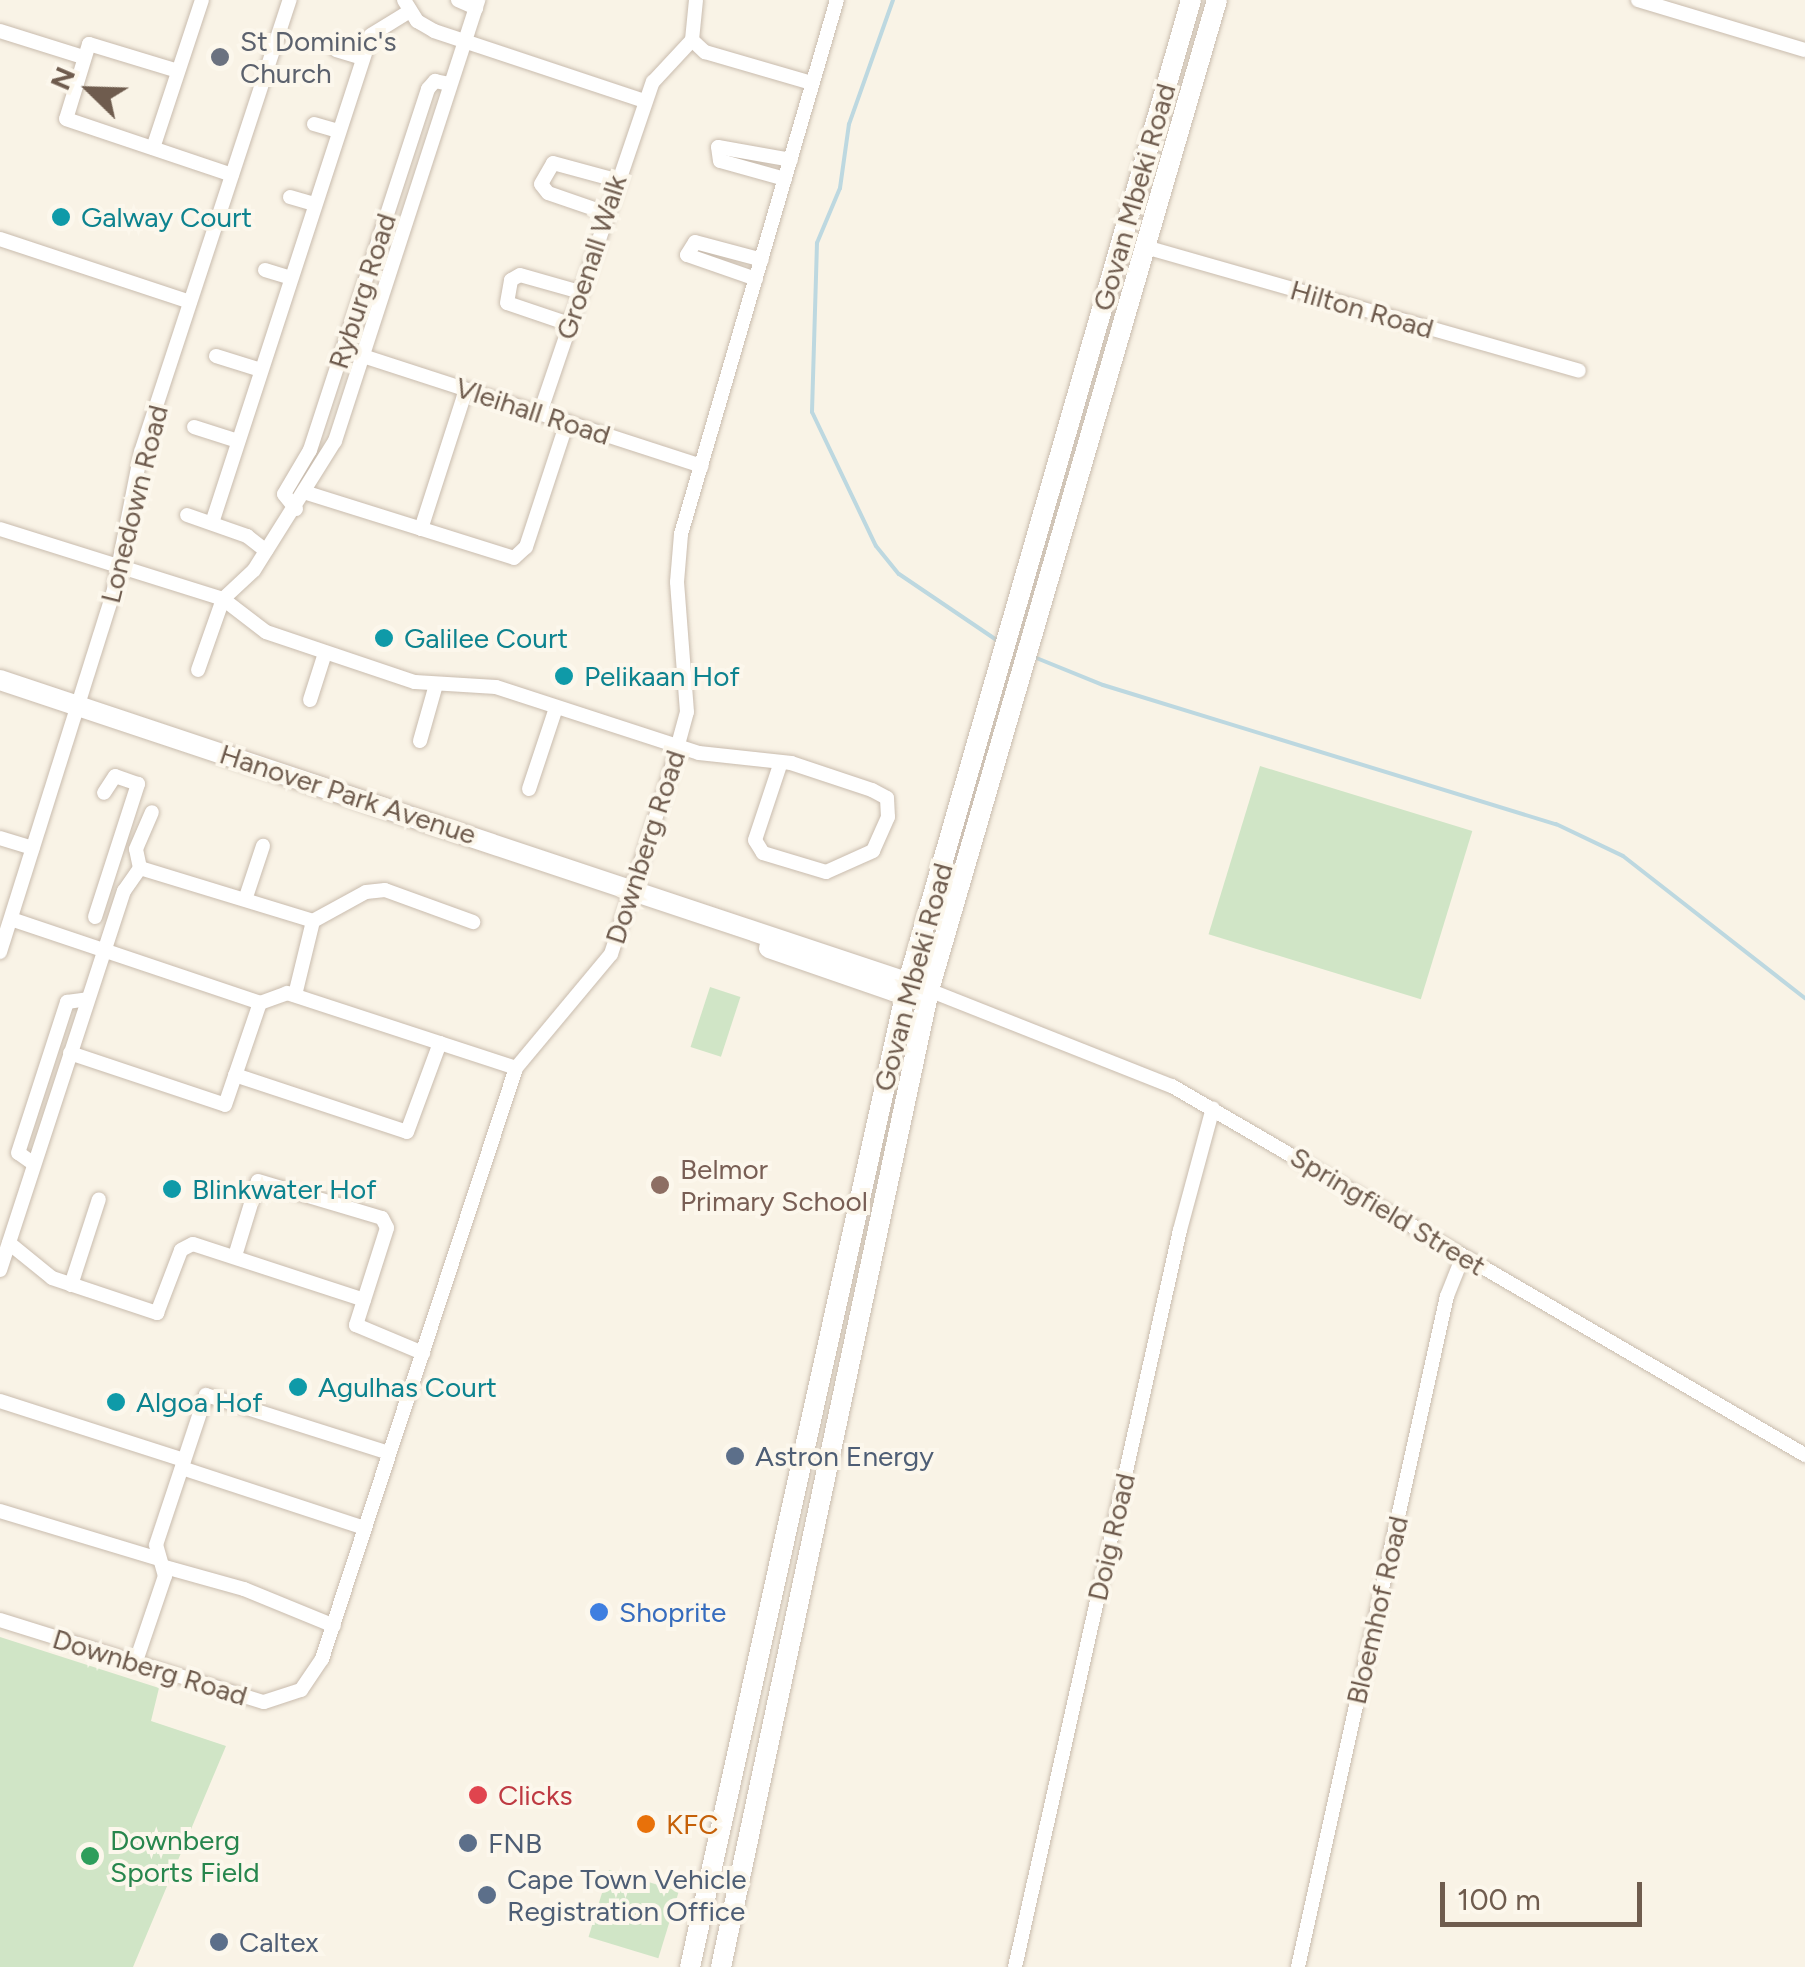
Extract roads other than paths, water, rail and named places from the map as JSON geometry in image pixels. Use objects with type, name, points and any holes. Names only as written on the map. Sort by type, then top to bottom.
[{"type":"main road","name":"Govan Mbeki Road","points":[[690,1967],[906,989],[1191,0]]},
{"type":"main road","name":"Govan Mbeki Road","points":[[722,1967],[928,996],[1216,0]]},
{"type":"main road","name":"Hanover Park Avenue","points":[[0,680],[633,888],[696,910],[767,948],[928,996]]},
{"type":"street","points":[[152,148],[202,0]]},
{"type":"street","name":"Lonedown Road","points":[[0,952],[80,706],[118,568],[141,452],[290,0]]},
{"type":"street","name":"Ryburg Road","points":[[224,599],[266,551],[307,493],[335,442],[477,4],[458,0]]},
{"type":"street","points":[[696,0],[692,40],[706,52],[812,83]]},
{"type":"street","name":"Downberg Road","points":[[0,1620],[242,1698],[278,1699],[309,1682],[334,1626],[516,1068],[611,954],[679,744],[688,680],[677,559],[837,0]]},
{"type":"street","points":[[1638,0],[1805,50]]},
{"type":"street","points":[[212,523],[362,58],[377,27],[407,6],[423,26],[642,100]]},
{"type":"street","points":[[0,30],[83,58]]},
{"type":"street","name":"Groenall Walk","points":[[540,413],[642,100],[692,40]]},
{"type":"street","points":[[178,71],[94,44],[83,58],[68,122],[232,175]]},
{"type":"street","points":[[336,50],[362,58]]},
{"type":"street","name":"Ryburg Road","points":[[296,508],[284,494],[310,450],[428,88],[435,80],[449,84]]},
{"type":"street","points":[[314,124],[338,131]]},
{"type":"street","points":[[785,178],[720,160],[718,147],[790,160]]},
{"type":"street","points":[[606,213],[548,192],[541,184],[553,162],[616,180]]},
{"type":"street","points":[[290,197],[315,204]]},
{"type":"street","points":[[0,239],[190,302]]},
{"type":"street","points":[[756,278],[687,255],[695,242],[762,260]]},
{"type":"street","name":"Hilton Road","points":[[1145,247],[1579,371]]},
{"type":"street","points":[[266,270],[291,278]]},
{"type":"street","points":[[569,324],[507,303],[511,280],[520,275],[580,292]]},
{"type":"street","points":[[216,356],[261,370]]},
{"type":"street","name":"Vleihall Road","points":[[364,356],[702,466]]},
{"type":"street","points":[[421,529],[466,390]]},
{"type":"street","points":[[307,493],[506,558],[520,554],[567,422]]},
{"type":"street","points":[[194,427],[238,441]]},
{"type":"street","points":[[187,514],[266,551]]},
{"type":"street","points":[[0,529],[224,599],[266,632],[435,688],[488,686],[743,763],[781,762],[887,798],[888,817],[873,851],[818,872],[757,848],[781,762]]},
{"type":"street","points":[[198,670],[224,599]]},
{"type":"street","points":[[310,700],[325,652]]},
{"type":"street","points":[[420,741],[435,688]]},
{"type":"street","points":[[529,789],[556,708]]},
{"type":"street","points":[[95,916],[138,784],[115,776],[104,793]]},
{"type":"street","points":[[0,1270],[104,949],[124,892],[140,868],[136,849],[152,812]]},
{"type":"street","points":[[0,838],[32,848]]},
{"type":"street","points":[[246,897],[264,846]]},
{"type":"street","points":[[140,868],[246,897],[314,921]]},
{"type":"street","points":[[106,886],[124,892]]},
{"type":"street","points":[[295,996],[314,921],[366,892],[385,890],[472,922]]},
{"type":"street","points":[[11,919],[260,1002]]},
{"type":"street","points":[[70,1053],[225,1105],[260,1002],[278,993],[516,1068]]},
{"type":"street","name":"Springfield Street","points":[[928,996],[1142,1073],[1214,1108],[1805,1455]]},
{"type":"street","points":[[34,1164],[18,1153],[68,1002],[88,999]]},
{"type":"street","points":[[235,1075],[407,1132],[440,1043]]},
{"type":"street","name":"Doig Road","points":[[1015,1967],[1180,1230],[1214,1108]]},
{"type":"street","points":[[235,1256],[258,1181],[385,1220],[359,1331],[423,1353]]},
{"type":"street","points":[[71,1286],[99,1199]]},
{"type":"street","points":[[9,1243],[48,1276],[157,1313],[184,1247],[235,1256],[364,1300]]},
{"type":"street","name":"Bloemhof Road","points":[[1298,1967],[1447,1296],[1464,1256]]},
{"type":"street","points":[[135,1664],[183,1464],[206,1395],[389,1453]]},
{"type":"street","points":[[0,1401],[364,1528]]},
{"type":"street","points":[[0,1511],[248,1591],[334,1626]]},
{"type":"waterway","points":[[893,0],[849,124],[840,188],[817,243],[812,412],[876,546],[899,574],[998,641]]},
{"type":"waterway","points":[[1034,657],[1103,685],[1556,824],[1623,856],[1805,998]]},
{"type":"place","name":"St Dominic's Church","points":[[220,57]]},
{"type":"place","name":"Galway Court","points":[[61,217]]},
{"type":"place","name":"Galilee Court","points":[[384,638]]},
{"type":"place","name":"Pelikaan Hof","points":[[564,676]]},
{"type":"place","name":"Belmor Primary School","points":[[660,1185]]},
{"type":"place","name":"Blinkwater Hof","points":[[172,1189]]},
{"type":"place","name":"Agulhas Court","points":[[298,1387]]},
{"type":"place","name":"Algoa Hof","points":[[116,1402]]},
{"type":"place","name":"Astron Energy","points":[[735,1456]]},
{"type":"place","name":"Shoprite","points":[[599,1612]]},
{"type":"place","name":"Clicks","points":[[478,1795]]},
{"type":"place","name":"KFC","points":[[646,1824]]},
{"type":"place","name":"FNB","points":[[468,1843]]},
{"type":"place","name":"Downberg Sports Field","points":[[90,1856]]},
{"type":"place","name":"Cape Town Vehicle Registration Office","points":[[487,1895]]},
{"type":"place","name":"Caltex","points":[[219,1942]]}]
